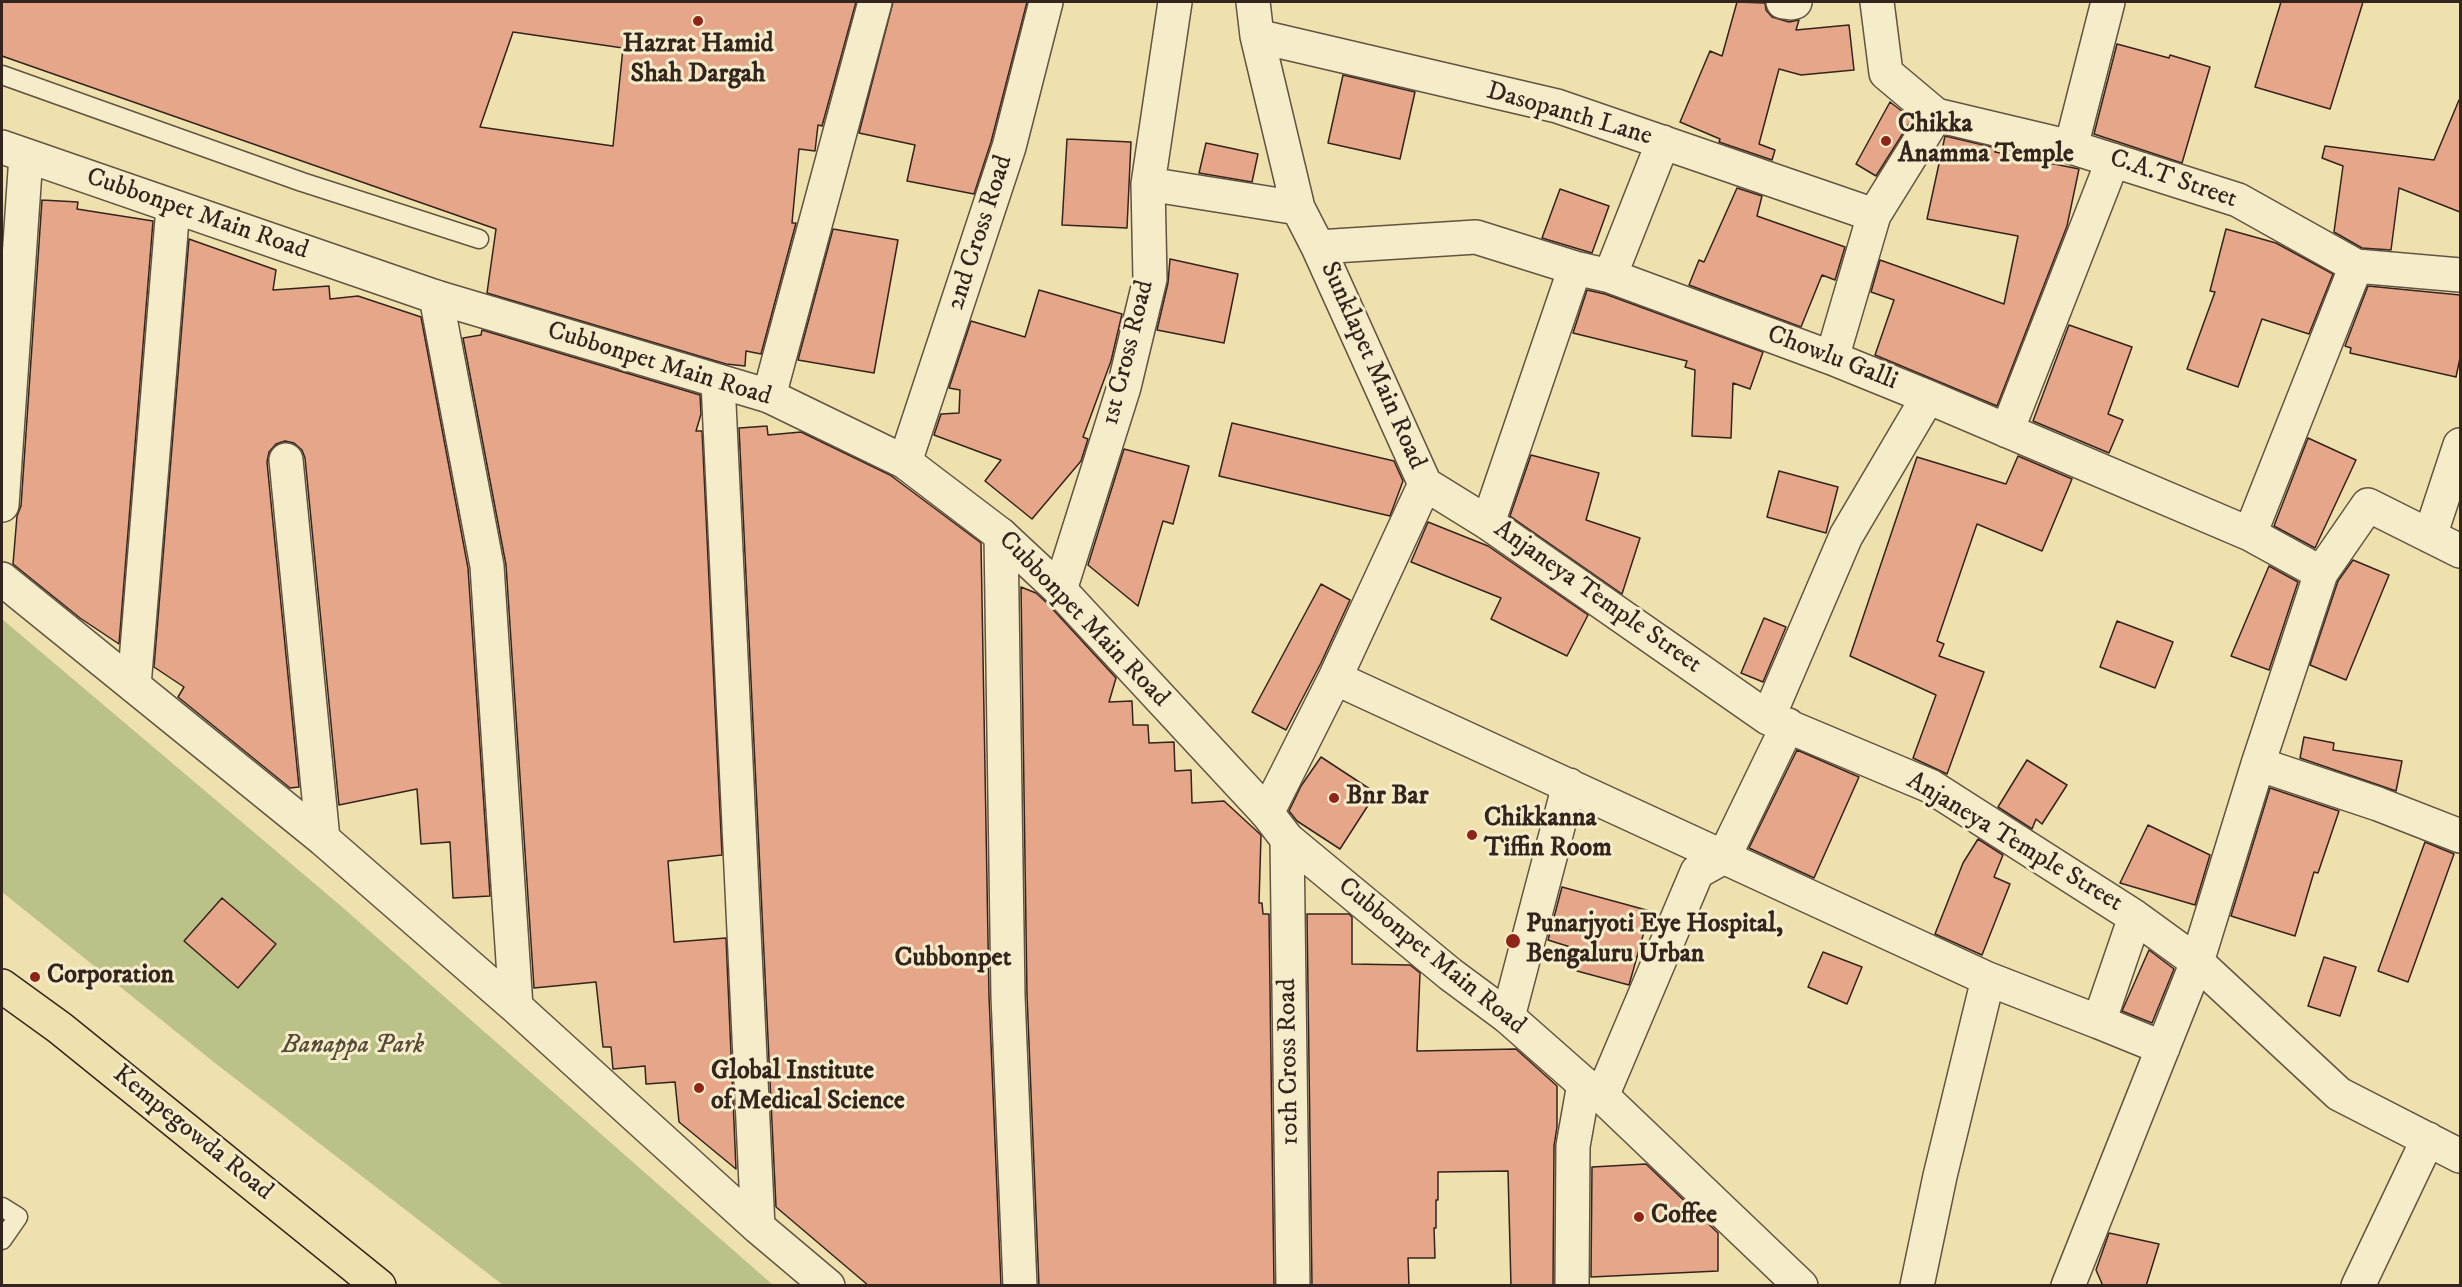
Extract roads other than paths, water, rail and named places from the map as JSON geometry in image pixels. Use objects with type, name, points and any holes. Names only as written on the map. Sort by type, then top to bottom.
[{"type":"main road","name":"Kempegowda Road","points":[[2,986],[60,1028],[380,1286]]},
{"type":"street","points":[[769,396],[875,2]]},
{"type":"street","name":"2nd Cross Road","points":[[905,462],[1009,147],[1046,2]]},
{"type":"street","name":"1st Cross Road","points":[[1060,590],[1124,387],[1150,279],[1148,184],[1175,2]]},
{"type":"street","name":"Sunklapet Main Road","points":[[1253,2],[1257,36],[1298,208],[1318,247],[1425,484],[1335,678],[1266,813]]},
{"type":"street","points":[[1783,2],[1795,2]]},
{"type":"street","name":"C.A.T Street","points":[[1877,2],[1886,73],[1936,115],[2071,147],[2238,200],[2356,266]]},
{"type":"street","points":[[2071,147],[2108,2]]},
{"type":"street","name":"Dasopanth Lane","points":[[1257,36],[1557,106],[1874,215]]},
{"type":"street","points":[[1832,358],[1874,215],[1936,115]]},
{"type":"street","points":[[1610,276],[1663,142]]},
{"type":"street","points":[[2,505],[14,151]]},
{"type":"street","name":"Cubbonpet Main Road","points":[[14,151],[436,297],[769,396],[905,462],[1000,535],[1060,590],[1266,813],[1287,839],[1450,974],[1508,1017],[1593,1090],[1801,1286]]},
{"type":"street","points":[[2007,431],[2113,160]]},
{"type":"street","points":[[1148,184],[1298,208]]},
{"type":"street","points":[[134,686],[173,207]]},
{"type":"street","name":"Chowlu Galli","points":[[1318,247],[1476,237],[1575,268],[1610,276],[1832,358],[1928,397],[2250,534],[2320,573]]},
{"type":"street","points":[[2250,534],[2356,266],[2460,275]]},
{"type":"street","points":[[1488,522],[1575,268]]},
{"type":"street","points":[[436,297],[487,566],[516,1007]]},
{"type":"street","points":[[718,382],[758,1227]]},
{"type":"street","points":[[1572,1286],[1573,1146],[1593,1090],[1697,872],[1724,857],[1778,722],[1846,536],[1928,397]]},
{"type":"street","points":[[2430,536],[2460,445]]},
{"type":"street","points":[[286,460],[323,839]]},
{"type":"street","name":"Anjaneya Temple Street","points":[[1425,484],[1488,522],[1778,722],[1930,786],[2135,917],[2197,962],[2340,1094],[2460,1156]]},
{"type":"street","points":[[2068,1286],[2197,962],[2320,573],[2368,505],[2460,551]]},
{"type":"street","points":[[1000,535],[1008,996],[1020,1286]]},
{"type":"street","points":[[2,579],[323,839],[516,1007],[758,1227],[828,1286]]},
{"type":"street","points":[[1335,678],[1988,979],[2163,1048]]},
{"type":"street","points":[[2258,764],[2378,804],[2460,836]]},
{"type":"street","points":[[1508,1017],[1569,785]]},
{"type":"street","name":"10th Cross Road","points":[[1287,839],[1293,1286]]},
{"type":"street","points":[[2099,1022],[2135,917]]},
{"type":"street","points":[[1917,1286],[1940,1176],[1988,979]]},
{"type":"street","points":[[2358,1286],[2428,1139]]},
{"type":"lane","points":[[2,75],[302,182],[479,239]]},
{"type":"lane","points":[[2,1207],[18,1216],[2,1240]]},
{"type":"place","name":"Hazrat Hamid Shah Dargah","points":[[698,21]]},
{"type":"place","name":"Chikka Anamma Temple","points":[[1886,141]]},
{"type":"place","name":"Bnr Bar","points":[[1334,798]]},
{"type":"place","name":"Chikkanna Tiffin Room","points":[[1472,835]]},
{"type":"place","name":"Punarjyoti Eye Hospital, Bengaluru Urban","points":[[1513,941]]},
{"type":"place","name":"Corporation","points":[[35,977]]},
{"type":"place","name":"Global Institute of Medical Science","points":[[699,1088]]},
{"type":"place","name":"Coffee","points":[[1639,1217]]},
{"type":"district","name":"Cubbonpet","points":[[953,959]]},
{"type":"park label","name":"Banappa Park","points":[[353,1047]]}]
